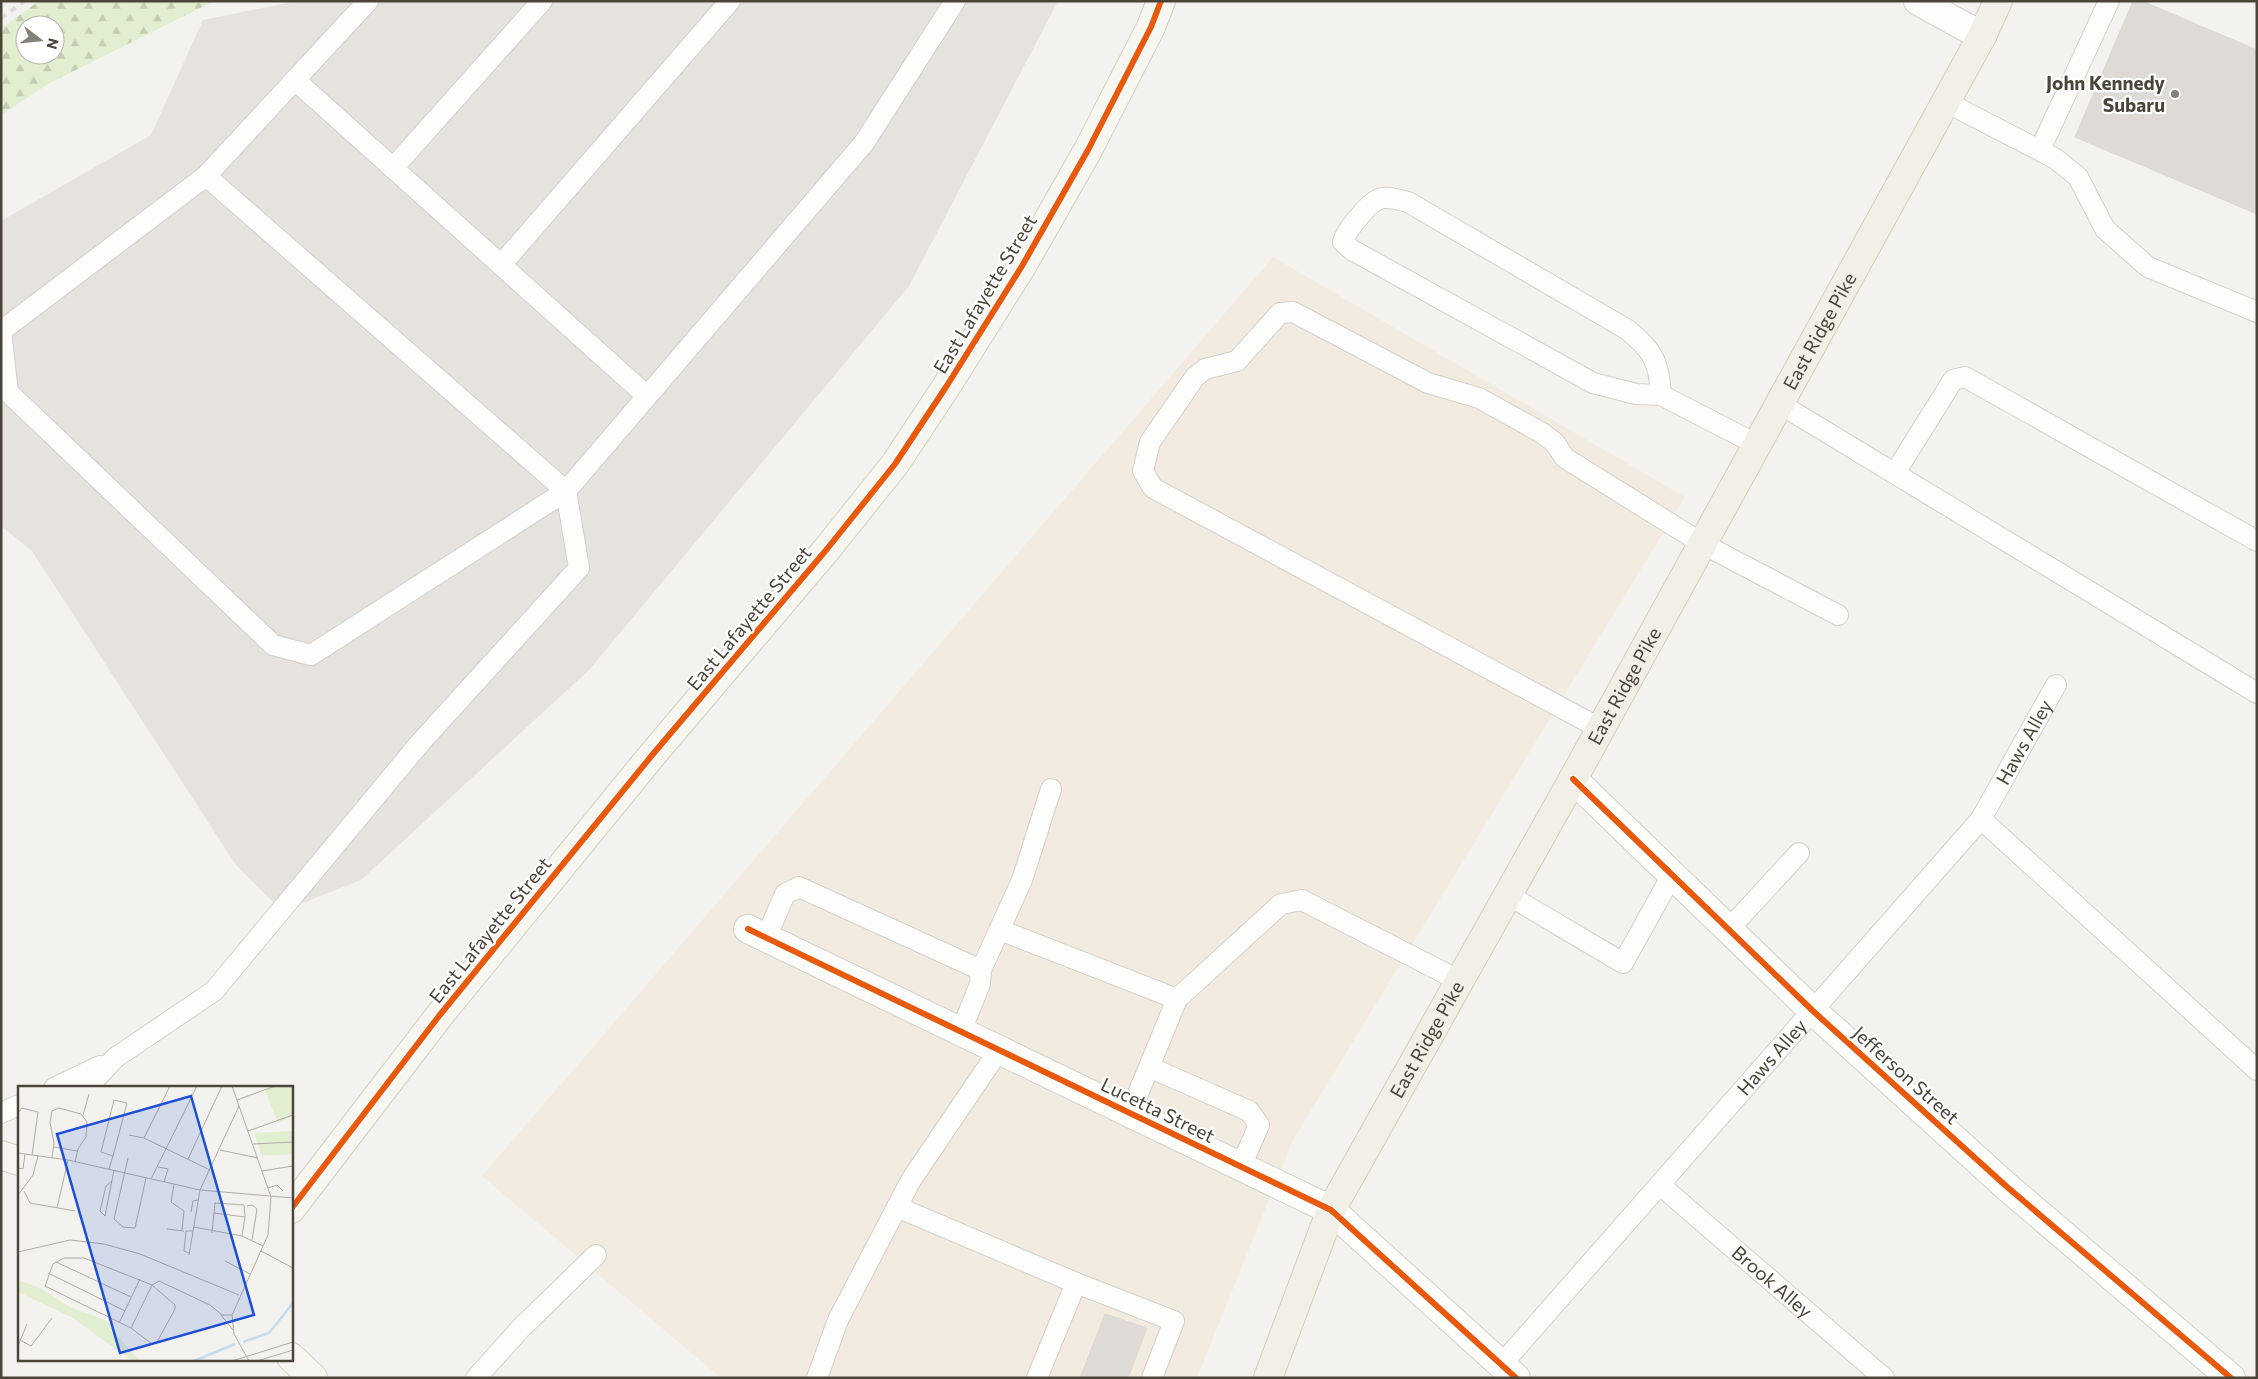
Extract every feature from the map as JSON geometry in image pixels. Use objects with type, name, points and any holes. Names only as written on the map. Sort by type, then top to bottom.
[{"type":"main road","name":"East Ridge Pike","points":[[1268,1378],[1331,1210],[1574,779],[1982,36],[1998,1]]},
{"type":"street","name":"East Lafayette Street","points":[[292,1208],[439,1016],[654,754],[827,550],[894,464],[946,387],[1022,266],[1088,150],[1151,27],[1161,1]]},
{"type":"street","points":[[1918,1],[1982,36]]},
{"type":"street","name":"Jefferson Street","points":[[1574,779],[1813,1011],[2006,1186],[2231,1378]]},
{"type":"street","name":"Lucetta Street","points":[[757,934],[1331,1210],[1508,1371]]},
{"type":"street","points":[[1,1156],[18,1161]]},
{"type":"street","points":[[292,1358],[314,1378]]},
{"type":"lane","points":[[368,1],[206,176],[1,332],[8,392],[273,645],[311,656],[566,491],[864,143],[955,1]]},
{"type":"lane","points":[[393,168],[542,1]]},
{"type":"lane","points":[[501,265],[730,1]]},
{"type":"lane","points":[[2040,150],[2109,1]]},
{"type":"lane","points":[[295,80],[647,396]]},
{"type":"lane","points":[[1946,102],[2056,159],[2078,177],[2105,229],[2135,258],[2148,267],[2257,312]]},
{"type":"lane","points":[[58,1086],[115,1058],[214,992],[420,742],[579,568],[566,491],[206,176]]},
{"type":"lane","points":[[1661,395],[1660,373],[1648,347],[1628,330],[1408,202],[1390,198],[1377,200],[1345,233],[1343,242],[1352,250],[1593,384],[1629,392],[1661,395],[1758,444]]},
{"type":"lane","points":[[1601,729],[1153,488],[1143,470],[1150,442],[1195,377],[1205,369],[1237,361],[1280,313],[1293,312],[1428,383],[1479,398],[1542,433],[1555,443],[1565,458],[1703,544],[1838,615]]},
{"type":"lane","points":[[1894,473],[1954,380],[1965,377],[2257,541]]},
{"type":"lane","points":[[1780,404],[2257,693]]},
{"type":"lane","name":"Haws Alley","points":[[1508,1371],[1660,1184],[1981,819],[2056,684]]},
{"type":"lane","points":[[961,1031],[980,984],[981,970],[1022,880],[1051,790]]},
{"type":"lane","points":[[1981,819],[2257,1070]]},
{"type":"lane","points":[[1729,929],[1800,853]]},
{"type":"lane","points":[[1508,895],[1623,963],[1672,875]]},
{"type":"lane","points":[[757,934],[785,894],[799,887],[981,970]]},
{"type":"lane","points":[[1130,1113],[1177,999],[1281,904],[1302,900],[1460,981]]},
{"type":"lane","points":[[1000,930],[1177,999]]},
{"type":"lane","points":[[817,1378],[838,1320],[911,1180],[999,1050]]},
{"type":"lane","points":[[89,1086],[115,1058]]},
{"type":"lane","points":[[1149,1067],[1249,1111],[1259,1126],[1241,1166]]},
{"type":"lane","points":[[1,1113],[18,1105]]},
{"type":"lane","name":"Brook Alley","points":[[1660,1184],[1884,1378]]},
{"type":"lane","points":[[897,1207],[1076,1283],[1174,1321],[1152,1378]]},
{"type":"lane","points":[[476,1378],[522,1328],[596,1256]]},
{"type":"lane","points":[[1037,1378],[1076,1283]]},
{"type":"shaded area","points":[[297,1],[1058,1],[909,286],[589,670],[361,880],[282,911],[236,865],[32,551],[1,526],[1,221],[151,135],[203,20]]},
{"type":"shaded area","points":[[1273,257],[1685,497],[1293,1140],[1197,1378],[721,1378],[482,1176]]},
{"type":"green space","points":[[39,1],[214,1],[48,84],[1,115],[1,28],[15,18],[15,65],[65,65],[65,15],[19,15]]},
{"type":"building","name":"John Kennedy Subaru","points":[[2133,1],[2142,1],[2257,50],[2257,214],[2075,137]]},
{"type":"building","points":[[1105,1314],[1147,1328],[1128,1378],[1080,1378]]},
{"type":"railway","points":[[1,18],[25,1]]},
{"type":"cycle path","points":[[292,1208],[439,1016],[653,754],[827,549],[895,464],[1022,266],[1088,150],[1151,27],[1161,1]]},
{"type":"cycle path","points":[[1573,779],[1813,1011],[2006,1186],[2231,1378]]},
{"type":"cycle path","points":[[748,929],[1331,1210],[1516,1378]]},
{"type":"place","name":"John Kennedy Subaru","points":[[2175,94]]}]
